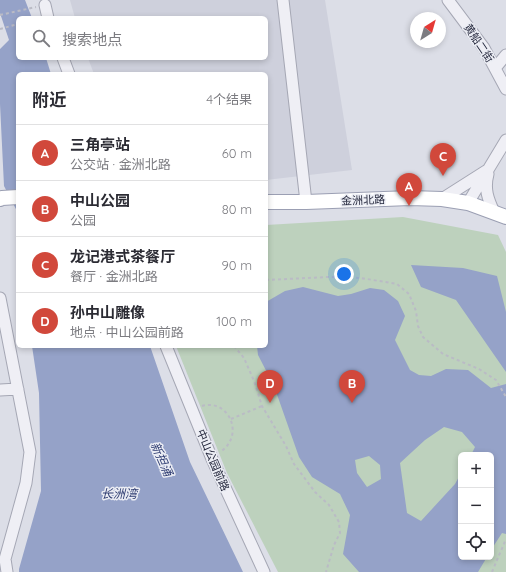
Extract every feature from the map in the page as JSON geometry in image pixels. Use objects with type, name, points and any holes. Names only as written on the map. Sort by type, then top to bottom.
[{"type":"main road","points":[[1,198],[16,197]]},
{"type":"main road","name":"金洲北路","points":[[268,202],[410,198],[442,199],[468,203],[500,214]]},
{"type":"street","points":[[283,0],[306,202]]},
{"type":"street","name":"黄船二街","points":[[454,3],[484,48],[503,61],[506,89]]},
{"type":"street","points":[[45,5],[48,16]]},
{"type":"street","points":[[64,60],[68,72]]},
{"type":"street","points":[[468,203],[506,140]]},
{"type":"street","points":[[442,199],[490,168]]},
{"type":"street","points":[[490,168],[486,182],[488,200],[500,214]]},
{"type":"street","points":[[0,298],[30,452],[26,483],[5,559],[7,572]]},
{"type":"street","name":"中山公园前路","points":[[167,348],[211,456],[264,572]]},
{"type":"street","points":[[0,390],[18,390]]},
{"type":"path","points":[[0,15],[45,5]]},
{"type":"path","points":[[0,29],[16,25]]},
{"type":"path","points":[[268,280],[328,277],[361,278],[397,284],[409,294],[416,311],[418,326],[423,337],[443,354],[479,369],[496,380],[506,397]]},
{"type":"path","points":[[236,348],[244,358],[254,381],[262,406],[286,446],[294,464],[315,492],[329,505],[339,522],[340,533],[334,545],[326,572]]},
{"type":"path","points":[[192,410],[206,405],[216,406],[226,413],[231,419],[233,427],[231,438],[227,446],[222,451],[211,456]]},
{"type":"path","points":[[231,419],[262,406]]},
{"type":"path","points":[[492,572],[506,539]]},
{"type":"shaded area","points":[[70,0],[325,0],[352,170],[268,180],[268,72],[93,72],[89,60],[268,60],[268,16],[74,16]]},
{"type":"green space","points":[[403,217],[498,235],[506,252],[506,572],[278,572],[227,473],[177,348],[268,348],[268,225]]},
{"type":"water","points":[[0,0],[25,0],[31,16],[16,16],[16,60],[47,60],[50,72],[16,72],[16,209],[4,186],[0,104],[0,49],[9,40],[0,13]]},
{"type":"water","points":[[411,265],[463,268],[497,276],[506,312],[506,372],[456,300],[421,287]]},
{"type":"water","points":[[303,287],[338,296],[351,294],[370,288],[384,290],[398,301],[405,316],[395,340],[410,370],[419,375],[431,376],[446,369],[468,370],[491,388],[506,384],[506,534],[502,533],[494,545],[494,452],[472,452],[475,447],[462,432],[444,427],[425,440],[400,463],[407,513],[421,521],[455,484],[458,478],[458,560],[485,560],[478,572],[359,572],[343,554],[350,515],[340,494],[312,477],[299,457],[274,386],[258,355],[257,348],[268,348],[268,301],[285,291]],"holes":[[[369,456],[380,465],[381,479],[367,487],[357,473],[355,460]]]},
{"type":"water","name":"长洲湾","points":[[32,348],[151,348],[190,462],[243,572],[19,572],[41,491],[39,393]]},
{"type":"place","name":"龙记港式茶餐厅","points":[[443,176]]},
{"type":"place","name":"三角亭站","points":[[409,206]]},
{"type":"place","name":"孙中山雕像","points":[[270,403]]},
{"type":"place","name":"中山公园","points":[[352,403]]},
{"type":"water label","name":"新担涌","points":[[162,459]]}]
